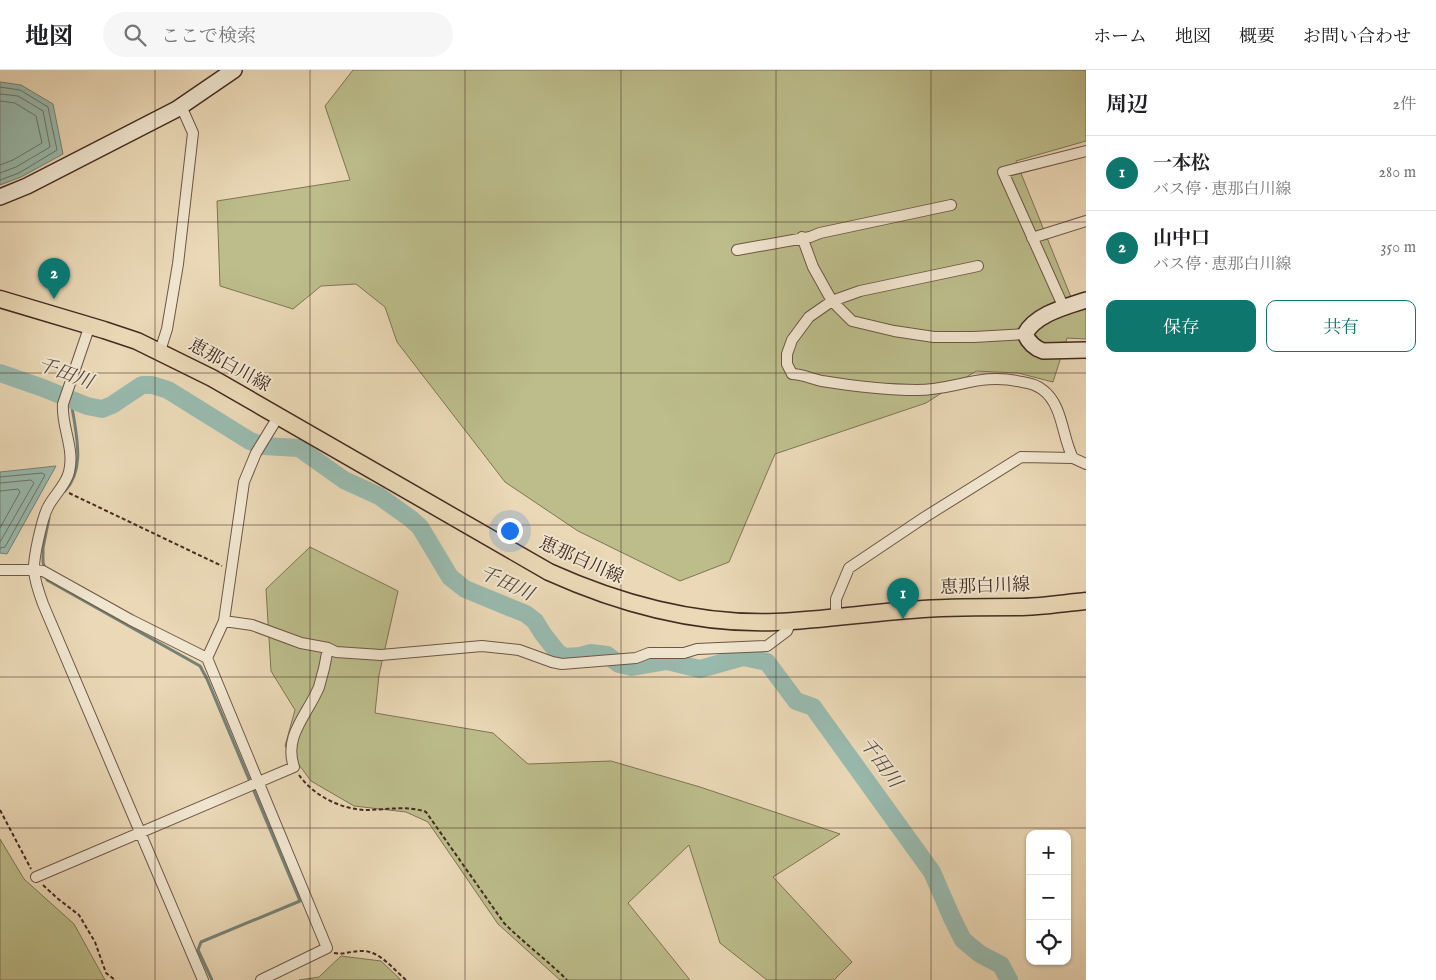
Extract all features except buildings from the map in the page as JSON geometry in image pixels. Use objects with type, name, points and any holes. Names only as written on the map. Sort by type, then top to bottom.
[{"type":"main road","name":"恵那白川線","points":[[0,299],[90,325],[160,351],[212,378],[344,453],[548,572],[631,604],[669,612],[742,622],[836,618],[924,609],[1018,607],[1086,602]]},
{"type":"street","points":[[0,197],[27,186],[181,106],[234,70]]},
{"type":"street","points":[[160,351],[178,264],[193,133],[181,106]]},
{"type":"street","points":[[1064,308],[1003,172],[1086,151]]},
{"type":"street","points":[[737,250],[951,204]]},
{"type":"street","points":[[1032,238],[1086,221]]},
{"type":"street","points":[[802,237],[813,267],[832,302],[852,322],[934,337],[1025,334]]},
{"type":"street","points":[[978,266],[860,291],[832,302],[810,317],[792,340],[786,364],[792,374],[816,380],[872,388],[918,390],[987,378],[1008,378],[1032,384],[1042,388],[1054,399],[1067,447],[1073,458]]},
{"type":"street","points":[[1025,334],[1029,327],[1042,317],[1086,300]]},
{"type":"street","points":[[90,325],[63,404],[62,412],[70,449],[69,474],[47,508],[34,570],[36,583],[43,604],[203,980]]},
{"type":"street","points":[[1025,334],[1029,342],[1036,349],[1043,351],[1086,350]]},
{"type":"street","points":[[207,658],[224,620],[244,482],[256,452],[278,417]]},
{"type":"street","points":[[836,618],[836,599],[849,568],[925,517],[1021,457],[1073,458],[1086,464]]},
{"type":"street","points":[[0,570],[44,571],[131,620],[207,658],[327,948],[261,980]]},
{"type":"street","points":[[224,620],[252,625],[302,643],[328,648],[336,652],[382,655],[482,646],[519,650],[562,664],[625,660],[649,653],[684,653],[697,649],[767,646],[787,631],[791,621]]},
{"type":"street","points":[[36,877],[294,767],[290,750],[292,738],[319,686],[328,648]]},
{"type":"path","points":[[61,486],[68,493],[231,570]]},
{"type":"path","points":[[294,767],[313,791],[349,808],[364,810],[402,809],[426,812],[504,922],[567,980]]},
{"type":"path","points":[[0,810],[36,877],[50,892],[79,915],[95,942],[106,973],[115,980]]},
{"type":"path","points":[[327,948],[332,952],[344,954],[359,951],[373,953],[406,980]]},
{"type":"green space","points":[[353,70],[1086,70],[1086,141],[1016,161],[1077,312],[1086,309],[1086,339],[1067,338],[1053,382],[1018,373],[976,371],[926,403],[775,454],[729,562],[680,581],[578,531],[505,482],[397,342],[385,307],[356,284],[321,286],[293,309],[220,286],[217,201],[350,180],[325,106]]},
{"type":"green space","points":[[310,547],[398,591],[379,675],[375,713],[493,733],[528,764],[611,761],[700,787],[840,834],[773,877],[852,962],[834,980],[767,980],[720,943],[689,845],[628,903],[690,980],[560,980],[498,924],[428,822],[406,812],[354,806],[311,781],[285,746],[295,710],[271,671],[266,589]]},
{"type":"green space","points":[[0,839],[24,879],[74,924],[105,980],[0,980]]},
{"type":"green space","points":[[341,956],[381,961],[401,980],[299,980],[319,977]]},
{"type":"water","points":[[0,82],[21,85],[53,104],[63,154],[21,177],[0,185]]},
{"type":"water","points":[[56,466],[7,554],[0,553],[0,472]]},
{"type":"waterway","name":"千田川","points":[[0,373],[87,406],[102,409],[112,405],[142,385],[152,385],[168,390],[250,441],[264,446],[299,448],[344,480],[379,496],[411,519],[420,527],[450,577],[465,589],[526,614],[535,621],[558,653],[565,657],[591,653],[607,655],[619,664],[632,667],[667,661],[700,669],[743,657],[767,662],[796,701],[813,707],[932,872],[963,940],[980,954],[1001,965],[1009,980]]},
{"type":"waterway","points":[[65,491],[75,475],[78,457],[72,400]]},
{"type":"waterway","points":[[45,570],[43,548],[49,518]]},
{"type":"waterway","points":[[47,576],[47,580],[200,666],[300,901],[201,942],[198,950],[212,980]]},
{"type":"place","name":"山中口","points":[[54,299]]},
{"type":"place","name":"一本松","points":[[903,619]]}]
